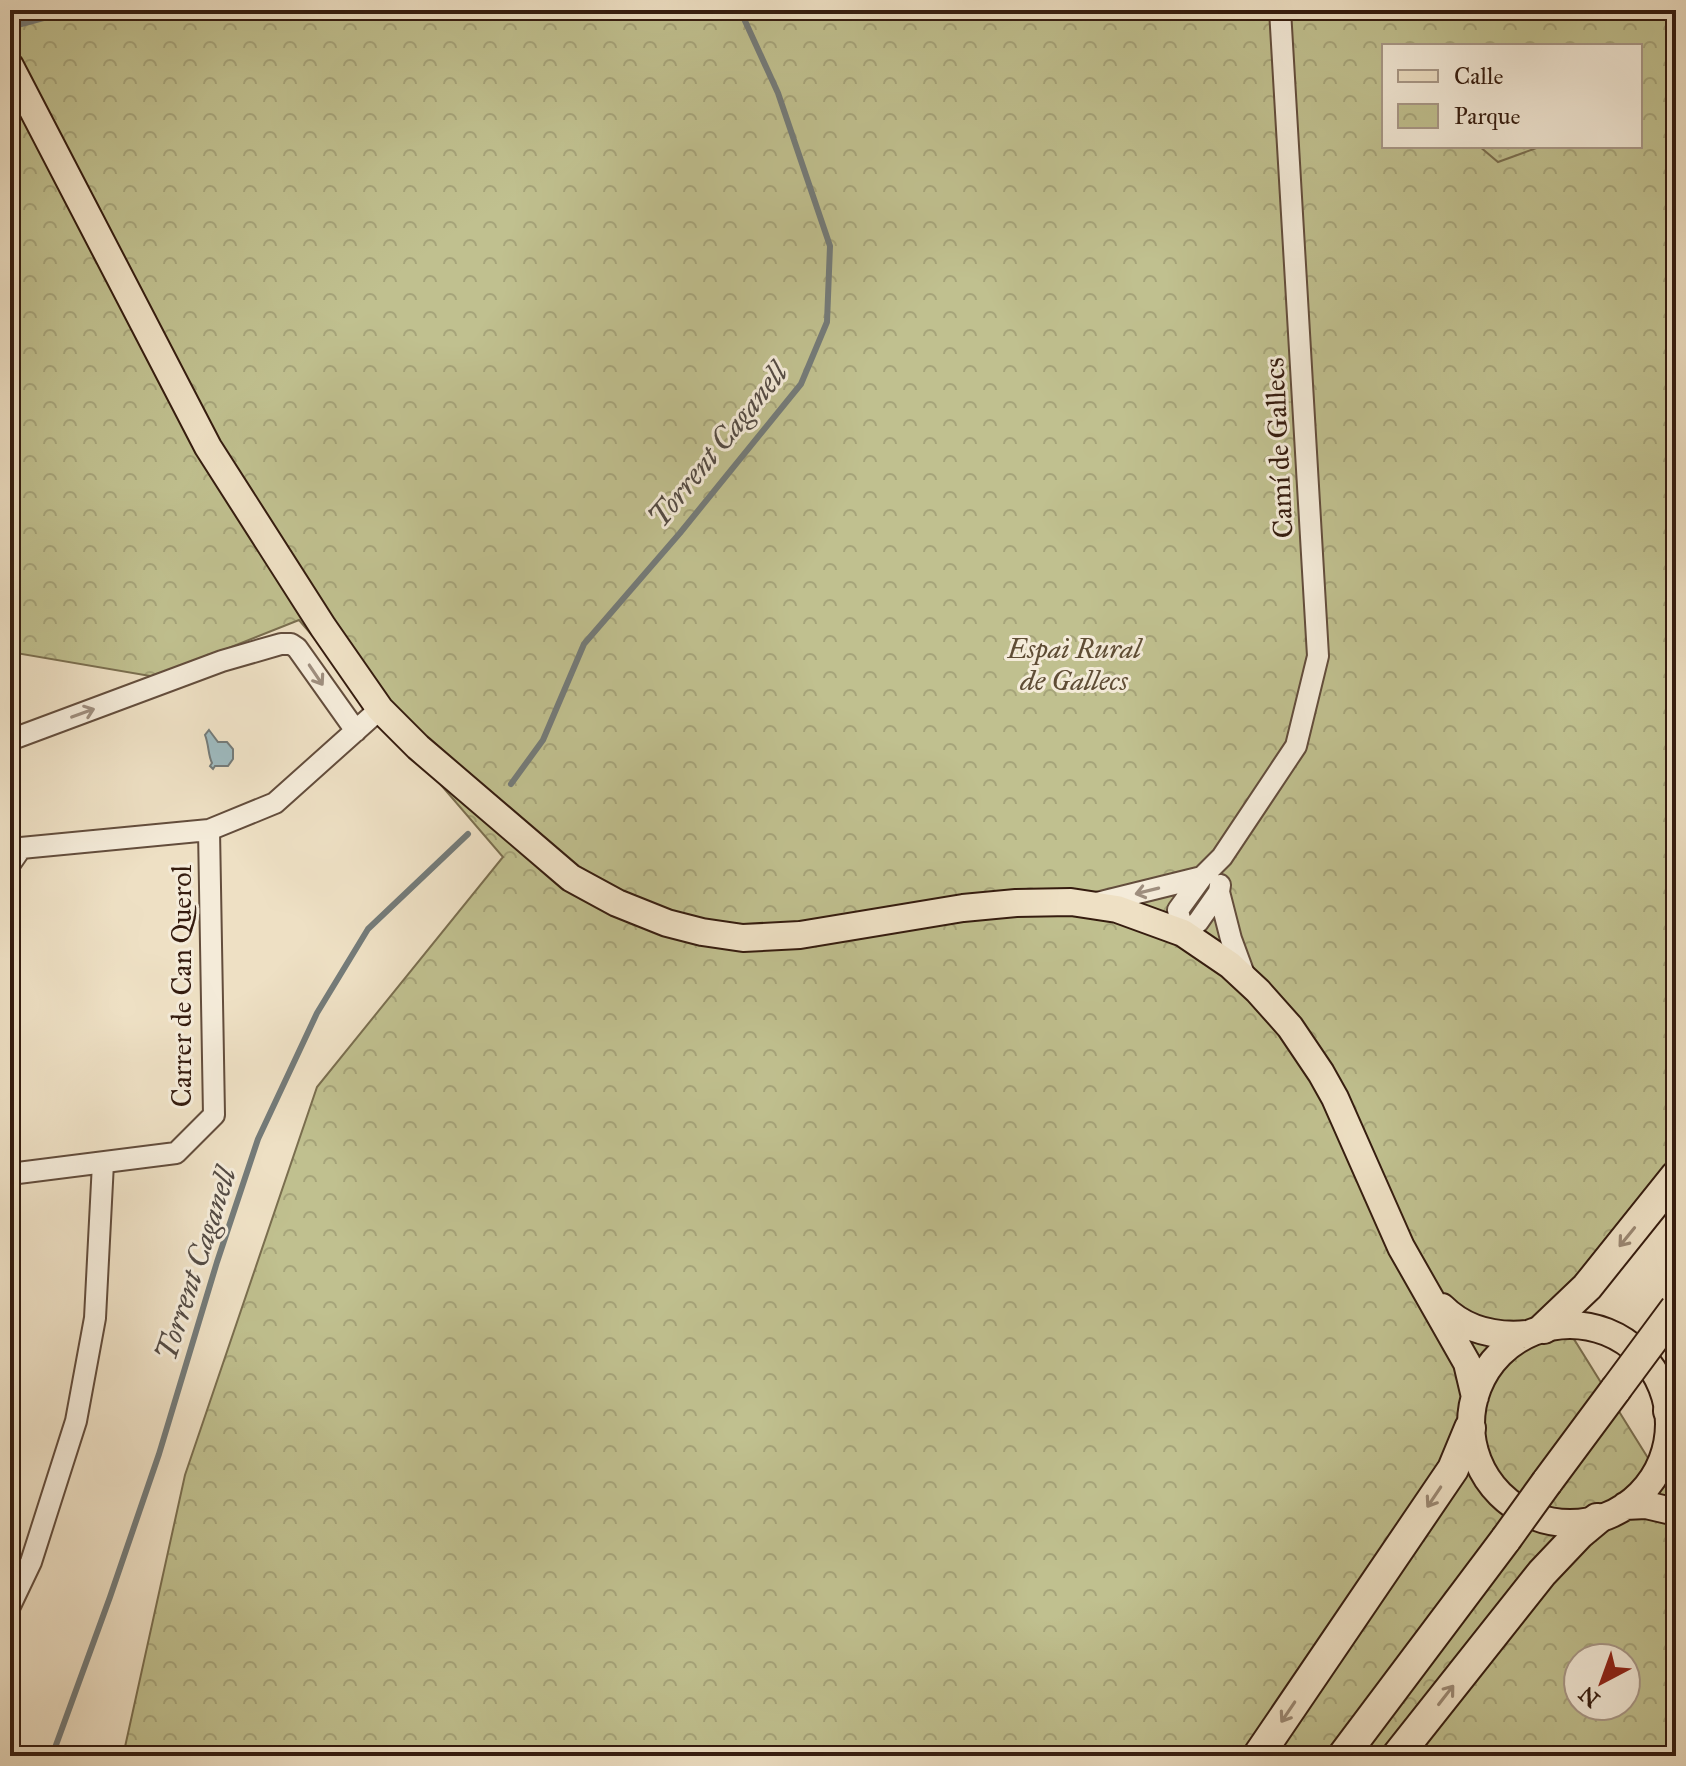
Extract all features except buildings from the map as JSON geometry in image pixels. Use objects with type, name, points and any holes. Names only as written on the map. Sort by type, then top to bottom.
[{"type":"highway","points":[[1536,1331],[1587,1287],[1676,1176]]},
{"type":"highway","points":[[1343,1756],[1676,1308]]},
{"type":"highway","points":[[1258,1756],[1453,1469],[1470,1428]]},
{"type":"highway","points":[[1397,1756],[1542,1573],[1597,1519]]},
{"type":"main road","points":[[10,66],[208,447],[323,627],[380,709],[418,747],[571,878],[617,903],[667,923],[702,932],[743,938],[800,935],[963,908],[1071,902],[1122,910],[1183,933],[1245,978],[1290,1027],[1321,1073],[1390,1224],[1467,1363],[1475,1397]]},
{"type":"main road","points":[[1423,1287],[1464,1325],[1499,1334],[1536,1331],[1560,1325],[1584,1326],[1612,1333],[1638,1351],[1655,1371],[1673,1404],[1666,1453],[1652,1479],[1625,1506],[1597,1519],[1570,1523],[1543,1521],[1516,1508],[1497,1490],[1475,1455],[1470,1428],[1475,1397],[1483,1377],[1494,1360],[1510,1345],[1536,1331]]},
{"type":"main road","points":[[1666,1453],[1676,1483]]},
{"type":"main road","points":[[1625,1506],[1646,1505],[1676,1512]]},
{"type":"street","name":"Camí de Gallecs","points":[[1183,933],[1178,910],[1202,877],[1222,857],[1296,746],[1318,656],[1280,10]]},
{"type":"street","points":[[10,740],[222,661],[287,644],[297,648],[356,731]]},
{"type":"street","points":[[10,864],[21,848],[209,830],[275,803],[380,709]]},
{"type":"street","name":"Carrer de Can Querol","points":[[10,1174],[176,1153],[214,1115],[209,830]]},
{"type":"street","name":"Camí de Gallecs","points":[[1222,857],[1219,892],[1245,978]]},
{"type":"street","points":[[1091,904],[1202,877]]},
{"type":"street","points":[[1183,933],[1198,922],[1219,892]]},
{"type":"street","points":[[10,1606],[31,1562],[76,1421],[95,1318],[103,1163]]},
{"type":"green space","name":"Espai Rural de Gallecs","points":[[10,10],[1676,10],[1676,1157],[1554,1307],[1676,1503],[1676,1756],[123,1756],[185,1475],[317,1087],[503,857],[299,620],[156,677],[10,652]]},
{"type":"green space","points":[[1481,148],[1536,148],[1498,162]]},
{"type":"water","points":[[209,730],[218,742],[227,742],[233,749],[233,759],[228,766],[215,766],[213,769],[210,766],[212,763],[205,735]]},
{"type":"waterway","points":[[10,27],[73,10]]},
{"type":"waterway","name":"Torrent Caganell","points":[[511,784],[543,740],[584,644],[680,533],[801,384],[827,322],[830,246],[778,93],[740,10]]},
{"type":"waterway","name":"Torrent Caganell","points":[[52,1756],[159,1454],[258,1139],[317,1013],[368,929],[468,834]]}]
